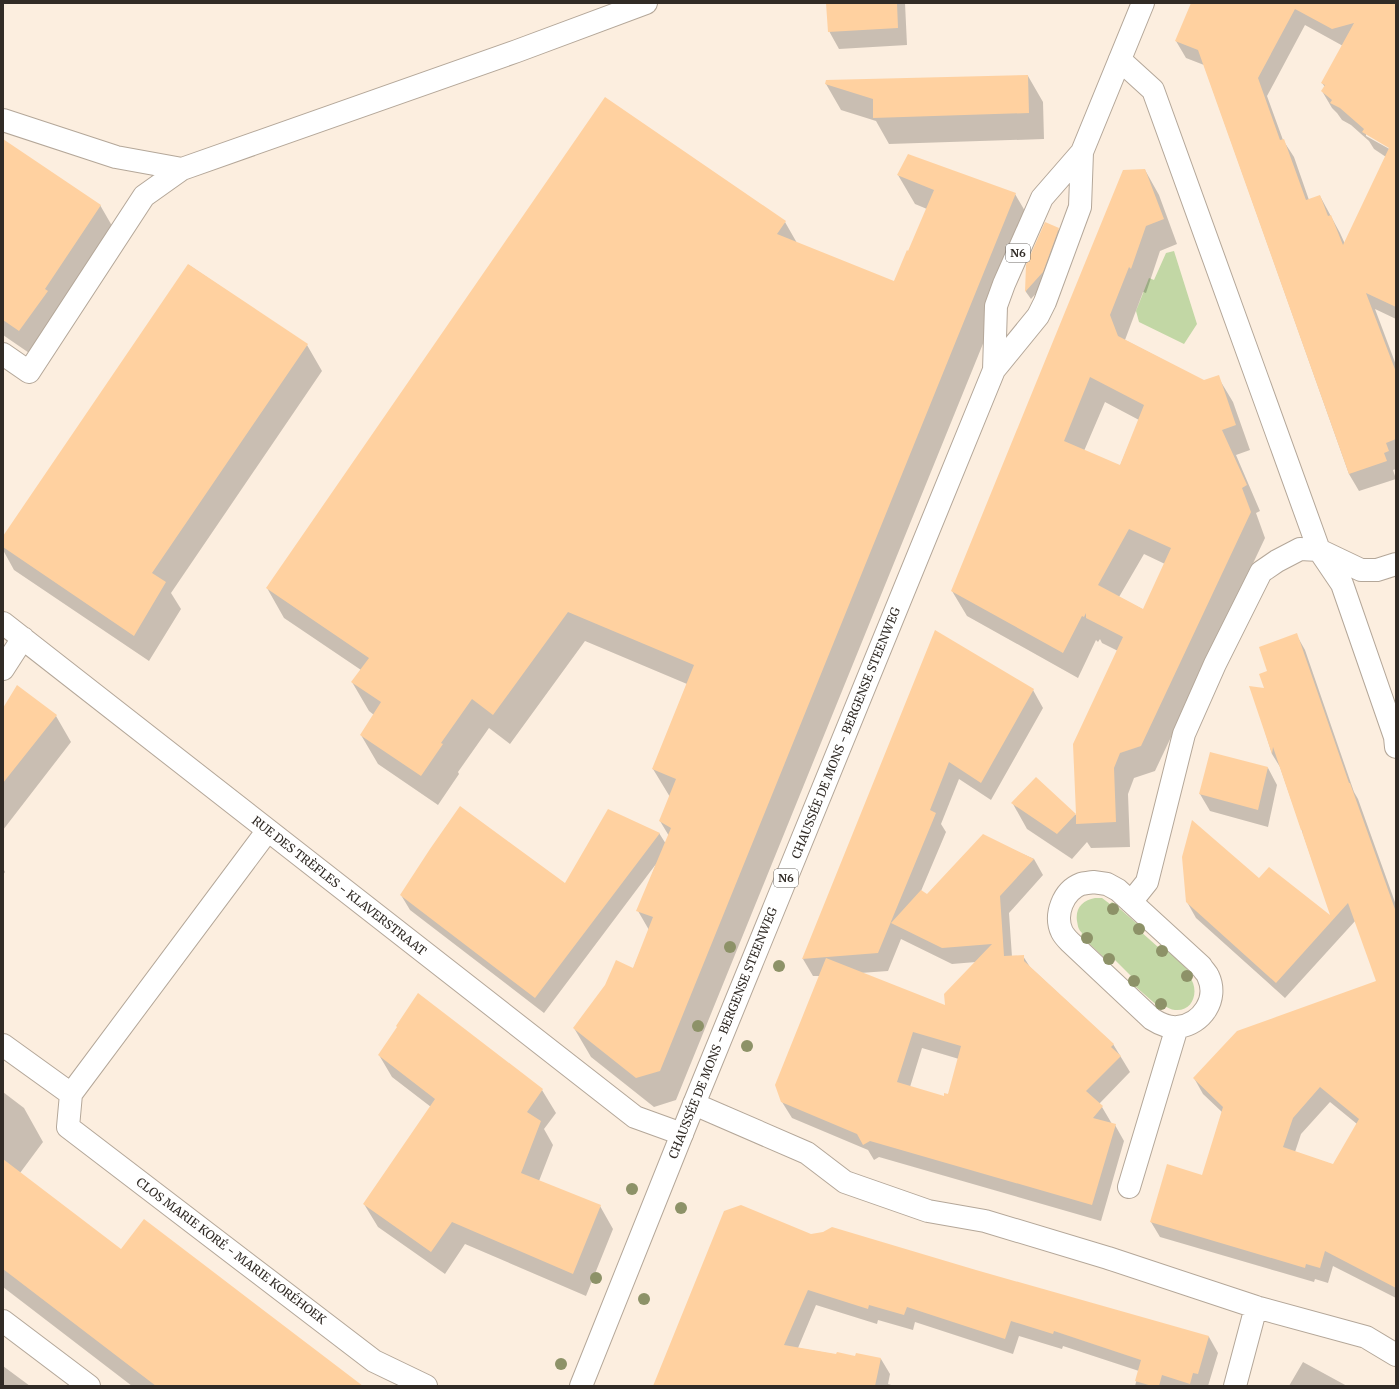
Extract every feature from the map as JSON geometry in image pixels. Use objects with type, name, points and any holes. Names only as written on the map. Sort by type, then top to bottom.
[{"type":"street","points":[[3,354],[29,372],[144,196],[182,169],[509,54],[646,3]]},
{"type":"street","name":"CHAUSSÉE DE MONS - BERGENSE STEENWEG","points":[[994,370],[996,306],[1004,284],[1042,198],[1082,152],[1143,3]]},
{"type":"street","points":[[1120,60],[1153,90],[1156,95],[1236,322],[1319,550],[1342,584],[1395,737],[1396,746]]},
{"type":"street","points":[[3,120],[116,157],[182,169]]},
{"type":"street","name":"CHAUSSÉE DE MONS - BERGENSE STEENWEG","points":[[581,1386],[694,1104],[994,370],[1038,316],[1045,302],[1080,207],[1082,152]]},
{"type":"street","points":[[1131,902],[1147,882],[1184,734],[1215,664],[1261,572],[1277,561],[1300,549],[1319,550],[1361,570],[1377,570],[1396,565]]},
{"type":"street","name":"RUE DES TRÈFLES - KLAVERSTRAAT","points":[[3,623],[635,1117],[682,1134]]},
{"type":"street","points":[[3,669],[23,638]]},
{"type":"street","points":[[3,1045],[71,1094],[268,830]]},
{"type":"street","points":[[1093,882],[1107,884],[1118,890],[1201,966],[1208,976],[1212,990],[1209,1004],[1202,1016],[1191,1024],[1177,1027],[1163,1025],[1152,1019],[1070,942],[1062,932],[1059,919],[1061,905],[1068,893],[1080,885],[1093,882]]},
{"type":"street","points":[[1129,1187],[1177,1027]]},
{"type":"street","name":"CLOS MARIE KORÉ - MARIE KORÉHOEK","points":[[71,1094],[68,1127],[374,1361],[426,1386]]},
{"type":"street","points":[[694,1104],[807,1153],[845,1182],[928,1211],[985,1221],[1108,1258],[1256,1307],[1366,1338],[1396,1355]]},
{"type":"street","points":[[1235,1386],[1256,1307]]},
{"type":"street","points":[[3,1322],[89,1386]]},
{"type":"green space","points":[[1174,251],[1197,324],[1184,344],[1139,322],[1136,311],[1149,278],[1154,280],[1166,253]]},
{"type":"green space","points":[[1095,898],[1102,898],[1110,904],[1112,902],[1142,928],[1140,931],[1158,947],[1161,944],[1191,973],[1189,976],[1194,987],[1194,993],[1191,1004],[1182,1010],[1174,1010],[1163,1005],[1160,1008],[1128,980],[1131,976],[1114,959],[1110,963],[1081,936],[1082,933],[1079,929],[1077,921],[1077,912],[1081,905]]},
{"type":"building","points":[[826,3],[897,3],[898,28],[828,32]]},
{"type":"building","points":[[1191,3],[1396,3],[1396,307],[1366,293],[1396,372],[1396,439],[1386,443],[1389,451],[1384,453],[1387,461],[1349,474],[1198,50],[1175,41]],"holes":[[[1295,9],[1332,29],[1354,23],[1321,83],[1325,85],[1321,91],[1332,100],[1330,103],[1340,108],[1364,129],[1362,132],[1389,148],[1343,245],[1331,215],[1328,216],[1320,195],[1306,200],[1284,139],[1280,140],[1258,78]]]},
{"type":"building","points":[[1028,75],[1029,113],[873,118],[873,99],[825,84],[826,80]]},
{"type":"building","points":[[605,97],[786,221],[777,234],[894,281],[934,190],[897,175],[908,154],[1016,193],[660,1071],[636,1078],[573,1028],[605,985],[616,960],[633,968],[653,917],[636,911],[671,828],[659,821],[676,779],[652,769],[694,665],[568,612],[493,715],[472,699],[441,743],[443,744],[421,776],[360,735],[381,702],[351,682],[369,658],[266,588]]},
{"type":"building","points":[[3,139],[101,205],[45,289],[48,291],[19,331],[3,320]]},
{"type":"building","points":[[1145,169],[1164,219],[1146,226],[1131,269],[1129,267],[1110,315],[1118,336],[1204,380],[1219,375],[1236,425],[1222,430],[1247,485],[1242,488],[1251,512],[1141,746],[1120,753],[1114,768],[1116,822],[1076,824],[1073,744],[1123,637],[1086,618],[1086,613],[1084,617],[1082,616],[1063,653],[951,591],[1123,170]],"holes":[[[1090,377],[1144,405],[1120,465],[1064,441]],[[1129,529],[1171,548],[1143,609],[1098,585]]]},
{"type":"building","points":[[1045,222],[1059,228],[1043,272],[1025,292],[1026,265]]},
{"type":"building","points":[[188,264],[308,344],[152,573],[166,582],[134,636],[3,547],[3,536]]},
{"type":"building","points":[[935,630],[1034,689],[981,783],[949,762],[930,810],[936,813],[878,953],[802,959]]},
{"type":"building","points":[[1297,633],[1396,912],[1396,1288],[1325,1251],[1320,1268],[1306,1264],[1305,1268],[1150,1222],[1167,1164],[1202,1175],[1223,1107],[1193,1078],[1237,1031],[1376,981],[1348,903],[1276,983],[1186,902],[1182,857],[1192,820],[1259,878],[1269,867],[1330,915],[1302,832],[1303,831],[1301,830],[1273,747],[1272,754],[1249,686],[1264,688],[1259,674],[1267,671],[1259,647]],"holes":[[[1320,1087],[1359,1119],[1333,1164],[1283,1147],[1293,1118]]]},
{"type":"building","points":[[17,685],[57,715],[3,783],[3,708]]},
{"type":"building","points":[[1210,752],[1268,767],[1258,810],[1199,794]]},
{"type":"building","points":[[1036,777],[1076,814],[1057,834],[1011,803]]},
{"type":"building","points":[[460,806],[565,883],[608,809],[660,833],[535,998],[400,895]]},
{"type":"building","points":[[983,834],[1034,859],[1000,896],[1004,956],[1024,955],[1024,961],[1114,1044],[1111,1047],[1121,1056],[1086,1091],[1103,1106],[1093,1118],[1116,1124],[1092,1205],[870,1141],[863,1145],[857,1134],[781,1102],[775,1085],[826,958],[945,1005],[944,994],[992,944],[942,948],[891,923],[921,890],[927,894]],"holes":[[[913,1032],[961,1046],[948,1094],[944,1093],[944,1096],[897,1082]]]},
{"type":"building","points":[[418,993],[543,1089],[527,1112],[541,1121],[521,1173],[601,1205],[573,1274],[452,1222],[431,1252],[363,1204],[435,1099],[378,1055]]},
{"type":"building","points":[[3,1159],[121,1249],[144,1219],[363,1386],[156,1386],[3,1269]]},
{"type":"building","points":[[741,1205],[811,1234],[823,1232],[832,1227],[976,1270],[1209,1336],[1198,1374],[1193,1373],[1190,1384],[1162,1375],[1159,1386],[1152,1386],[1135,1381],[1141,1360],[1054,1331],[1053,1334],[1011,1321],[1005,1339],[907,1307],[904,1315],[869,1305],[868,1309],[808,1290],[784,1345],[836,1354],[837,1352],[855,1356],[856,1353],[881,1358],[875,1386],[653,1386],[724,1211]]}]
